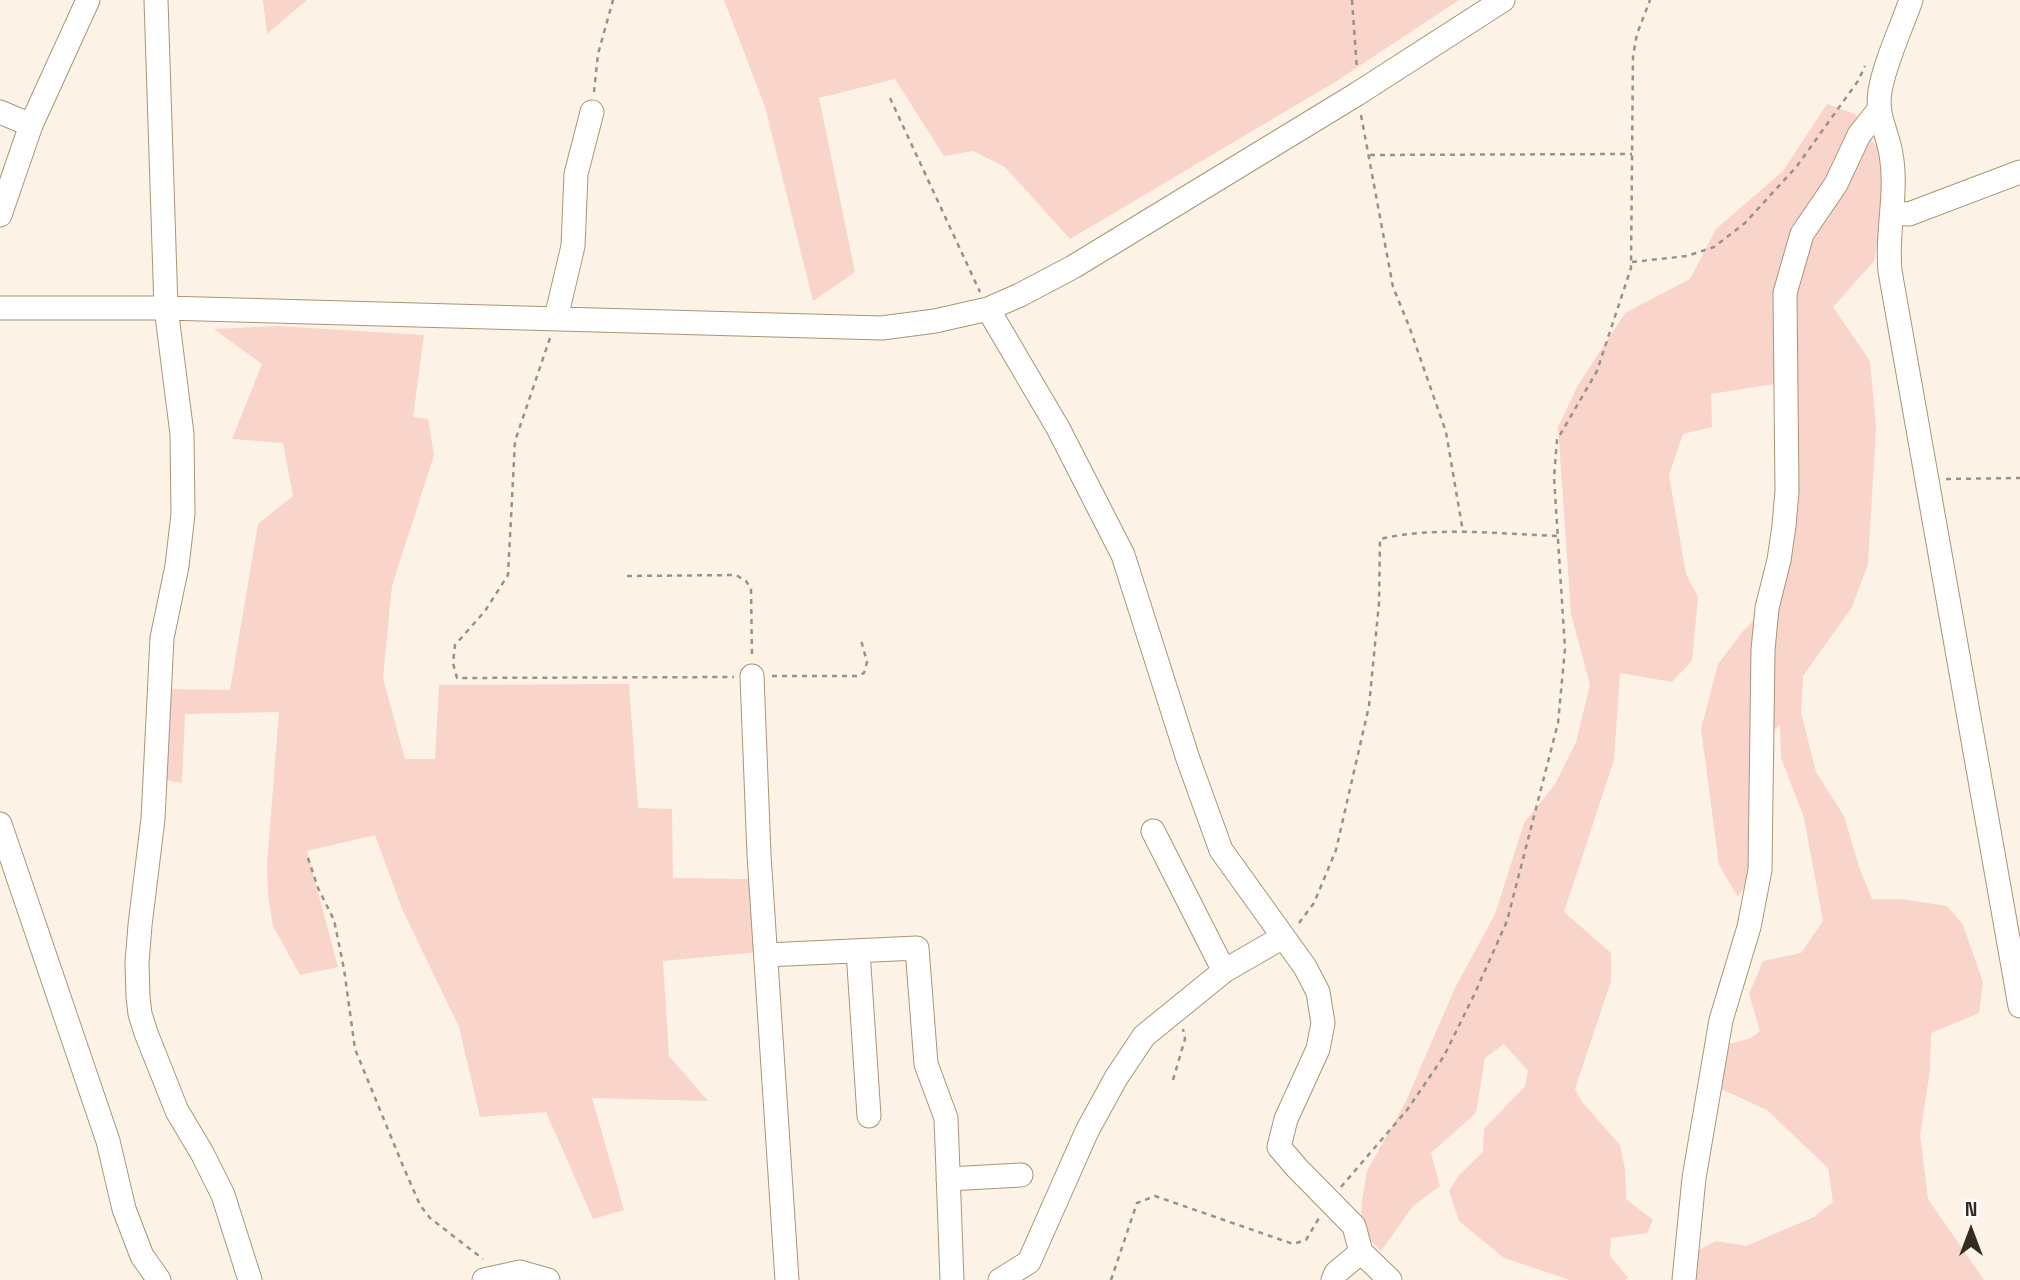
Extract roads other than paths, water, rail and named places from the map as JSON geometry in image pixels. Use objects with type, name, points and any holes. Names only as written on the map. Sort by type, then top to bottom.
[{"type":"street","points":[[0,215],[31,125],[88,0]]},
{"type":"street","points":[[156,0],[166,309],[182,434],[183,514],[177,566],[162,638],[153,820],[137,963],[138,997],[146,1033],[177,1111],[223,1195],[250,1280]]},
{"type":"street","points":[[0,308],[166,309],[882,328],[935,321],[988,309],[1073,267],[1357,94],[1503,0]]},
{"type":"street","points":[[1911,0],[1881,89],[1878,111],[1891,153],[1893,213],[1890,271],[2020,1006]]},
{"type":"street","points":[[1684,1280],[1694,1178],[1721,1020],[1749,928],[1760,870],[1763,650],[1767,608],[1779,560],[1787,491],[1785,293],[1802,234],[1836,184],[1859,135],[1878,111]]},
{"type":"street","points":[[0,112],[31,125]]},
{"type":"street","points":[[556,318],[573,246],[576,174],[592,112]]},
{"type":"street","points":[[1893,213],[1909,214],[2020,172]]},
{"type":"street","points":[[988,309],[1058,428],[1124,555],[1188,759],[1221,850],[1305,967],[1318,992],[1323,1023],[1318,1049],[1286,1119],[1279,1147],[1354,1226],[1361,1252],[1390,1280]]},
{"type":"street","points":[[752,677],[759,855],[787,1280]]},
{"type":"street","points":[[0,824],[108,1141],[124,1209],[142,1256],[159,1280]]},
{"type":"street","points":[[1153,831],[1224,971]]},
{"type":"street","points":[[1000,1280],[1029,1262],[1087,1131],[1116,1078],[1144,1036],[1224,971],[1283,937]]},
{"type":"street","points":[[766,955],[917,948],[926,1064],[946,1118],[952,1280]]},
{"type":"street","points":[[859,951],[869,1116]]},
{"type":"street","points":[[948,1179],[1021,1175]]},
{"type":"street","points":[[1333,1280],[1336,1273],[1361,1252]]},
{"type":"street","points":[[492,1278],[520,1272],[548,1280]]}]
